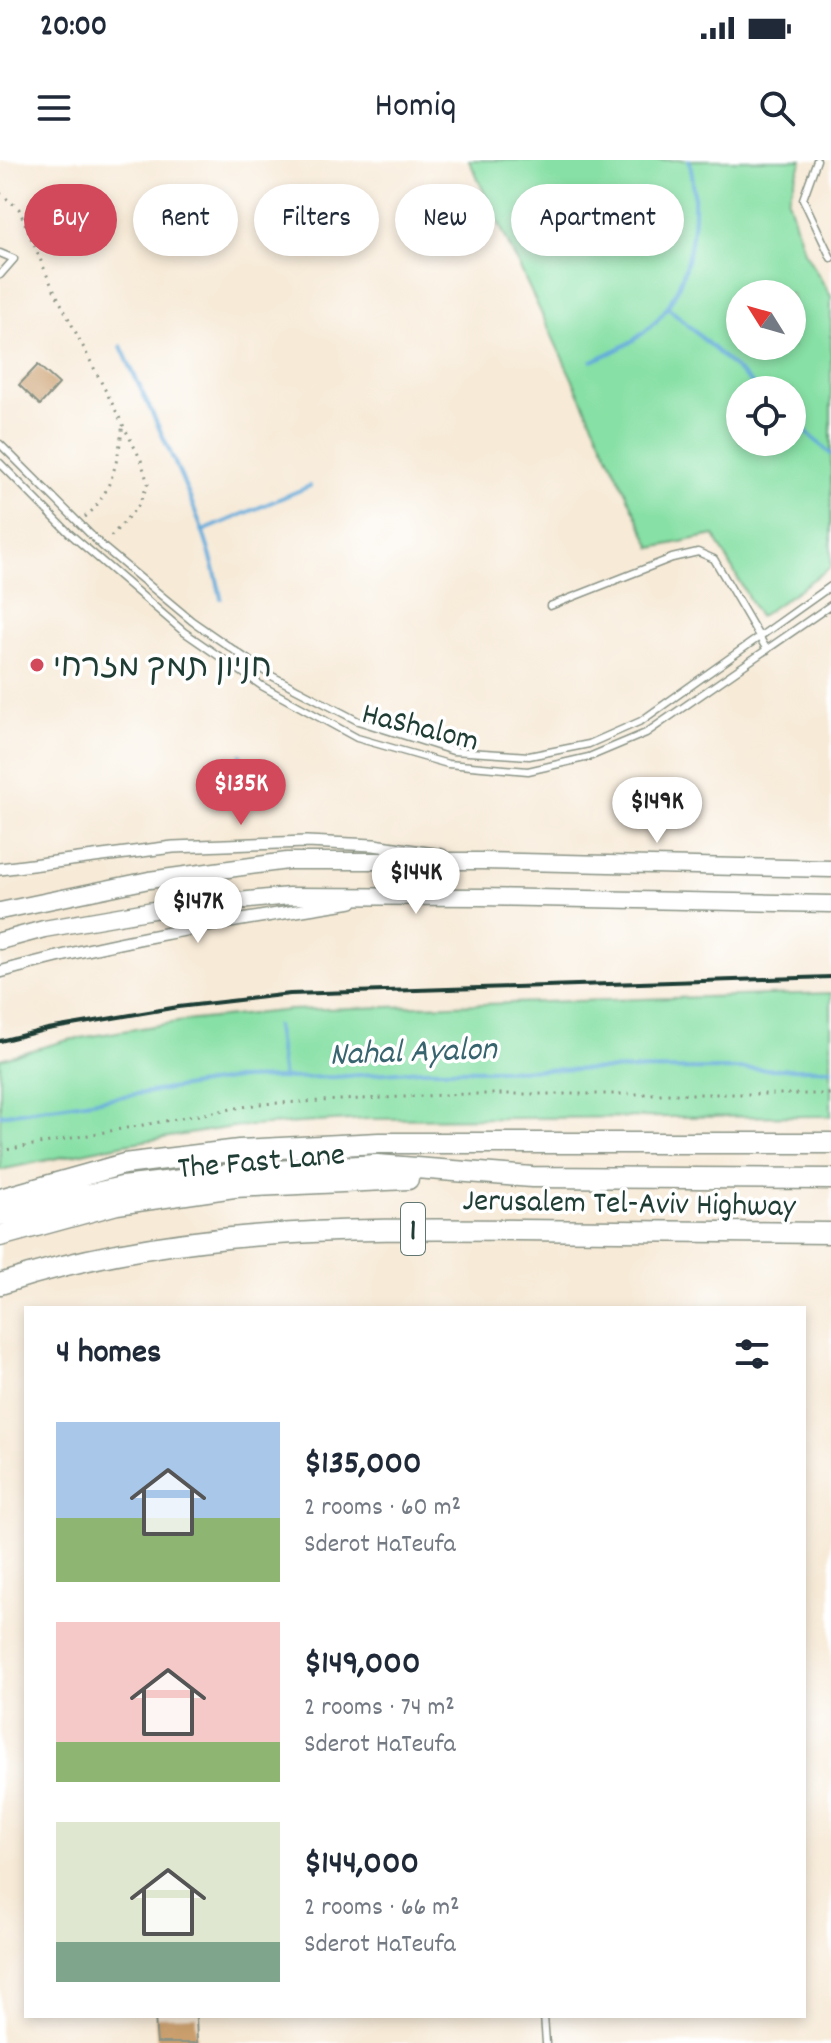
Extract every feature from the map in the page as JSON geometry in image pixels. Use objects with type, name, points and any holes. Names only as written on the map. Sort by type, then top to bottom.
[{"type":"highway","points":[[0,1199],[124,1164],[239,1150],[393,1142],[831,1143]]},
{"type":"highway","name":"Jerusalem Tel-Aviv Highway","points":[[0,1215],[122,1187],[241,1173],[377,1165],[532,1177],[831,1179]]},
{"type":"highway","name":"The Fast Lane","points":[[0,1236],[117,1204],[234,1187],[378,1179],[532,1177]]},
{"type":"highway","name":"Jerusalem Tel-Aviv Highway","points":[[0,1284],[136,1250],[245,1236],[379,1228],[831,1233]]},
{"type":"main road","points":[[0,911],[149,880],[287,861],[482,861],[831,869]]},
{"type":"main road","points":[[0,941],[44,929],[159,909],[289,896],[831,904]]},
{"type":"street","points":[[0,869],[173,847],[306,842],[374,845],[482,861]]},
{"type":"street","points":[[0,972],[66,953],[170,931],[390,896]]},
{"type":"lane","points":[[817,160],[803,199],[831,258]]},
{"type":"lane","points":[[0,253],[14,259],[0,275]]},
{"type":"lane","points":[[0,444],[102,546],[192,621],[270,675],[358,721],[453,751],[529,756],[589,744],[641,721],[831,586]]},
{"type":"lane","name":"HaShalom","points":[[0,463],[69,533],[184,632],[262,686],[357,738],[448,764],[528,771],[589,757],[646,733],[831,605]]},
{"type":"lane","points":[[550,606],[672,558],[698,552],[714,559],[767,650]]},
{"type":"lane","points":[[544,2018],[546,2043]]},
{"type":"path","points":[[0,193],[19,209],[49,280],[141,460],[148,484],[138,506],[102,546]]},
{"type":"path","points":[[78,522],[93,511],[118,464],[123,423]]},
{"type":"path","points":[[0,1151],[259,1104],[465,1094],[831,1094]]},
{"type":"green space","points":[[469,160],[802,160],[788,199],[804,251],[831,296],[831,567],[759,617],[714,535],[652,548],[514,256],[684,256],[684,184],[511,184],[511,249],[495,215],[495,184],[480,184]]},
{"type":"green space","points":[[831,993],[831,1116],[367,1119],[233,1127],[125,1144],[0,1170],[0,1059],[68,1040],[184,1021],[290,1010]]},
{"type":"building","points":[[38,365],[59,384],[40,405],[19,385]]},
{"type":"building","points":[[155,2018],[196,2018],[197,2043],[157,2043]]},
{"type":"waterway","points":[[592,361],[643,333],[664,312],[675,293],[684,272],[693,225],[693,180],[689,160]]},
{"type":"waterway","points":[[668,307],[744,376]]},
{"type":"waterway","points":[[121,346],[191,501],[221,598]]},
{"type":"waterway","points":[[806,432],[831,454]]},
{"type":"waterway","points":[[203,531],[310,486]]},
{"type":"waterway","points":[[241,755],[246,797]]},
{"type":"waterway","points":[[276,1026],[283,1079]]},
{"type":"waterway","name":"Nahal Ayalon","points":[[0,1115],[235,1079],[335,1077],[422,1070],[831,1069]]},
{"type":"railway","points":[[0,1041],[48,1029],[178,1007],[290,994],[831,977]]},
{"type":"place","name":"חניון תמך מזרחי","points":[[37,665]]}]
